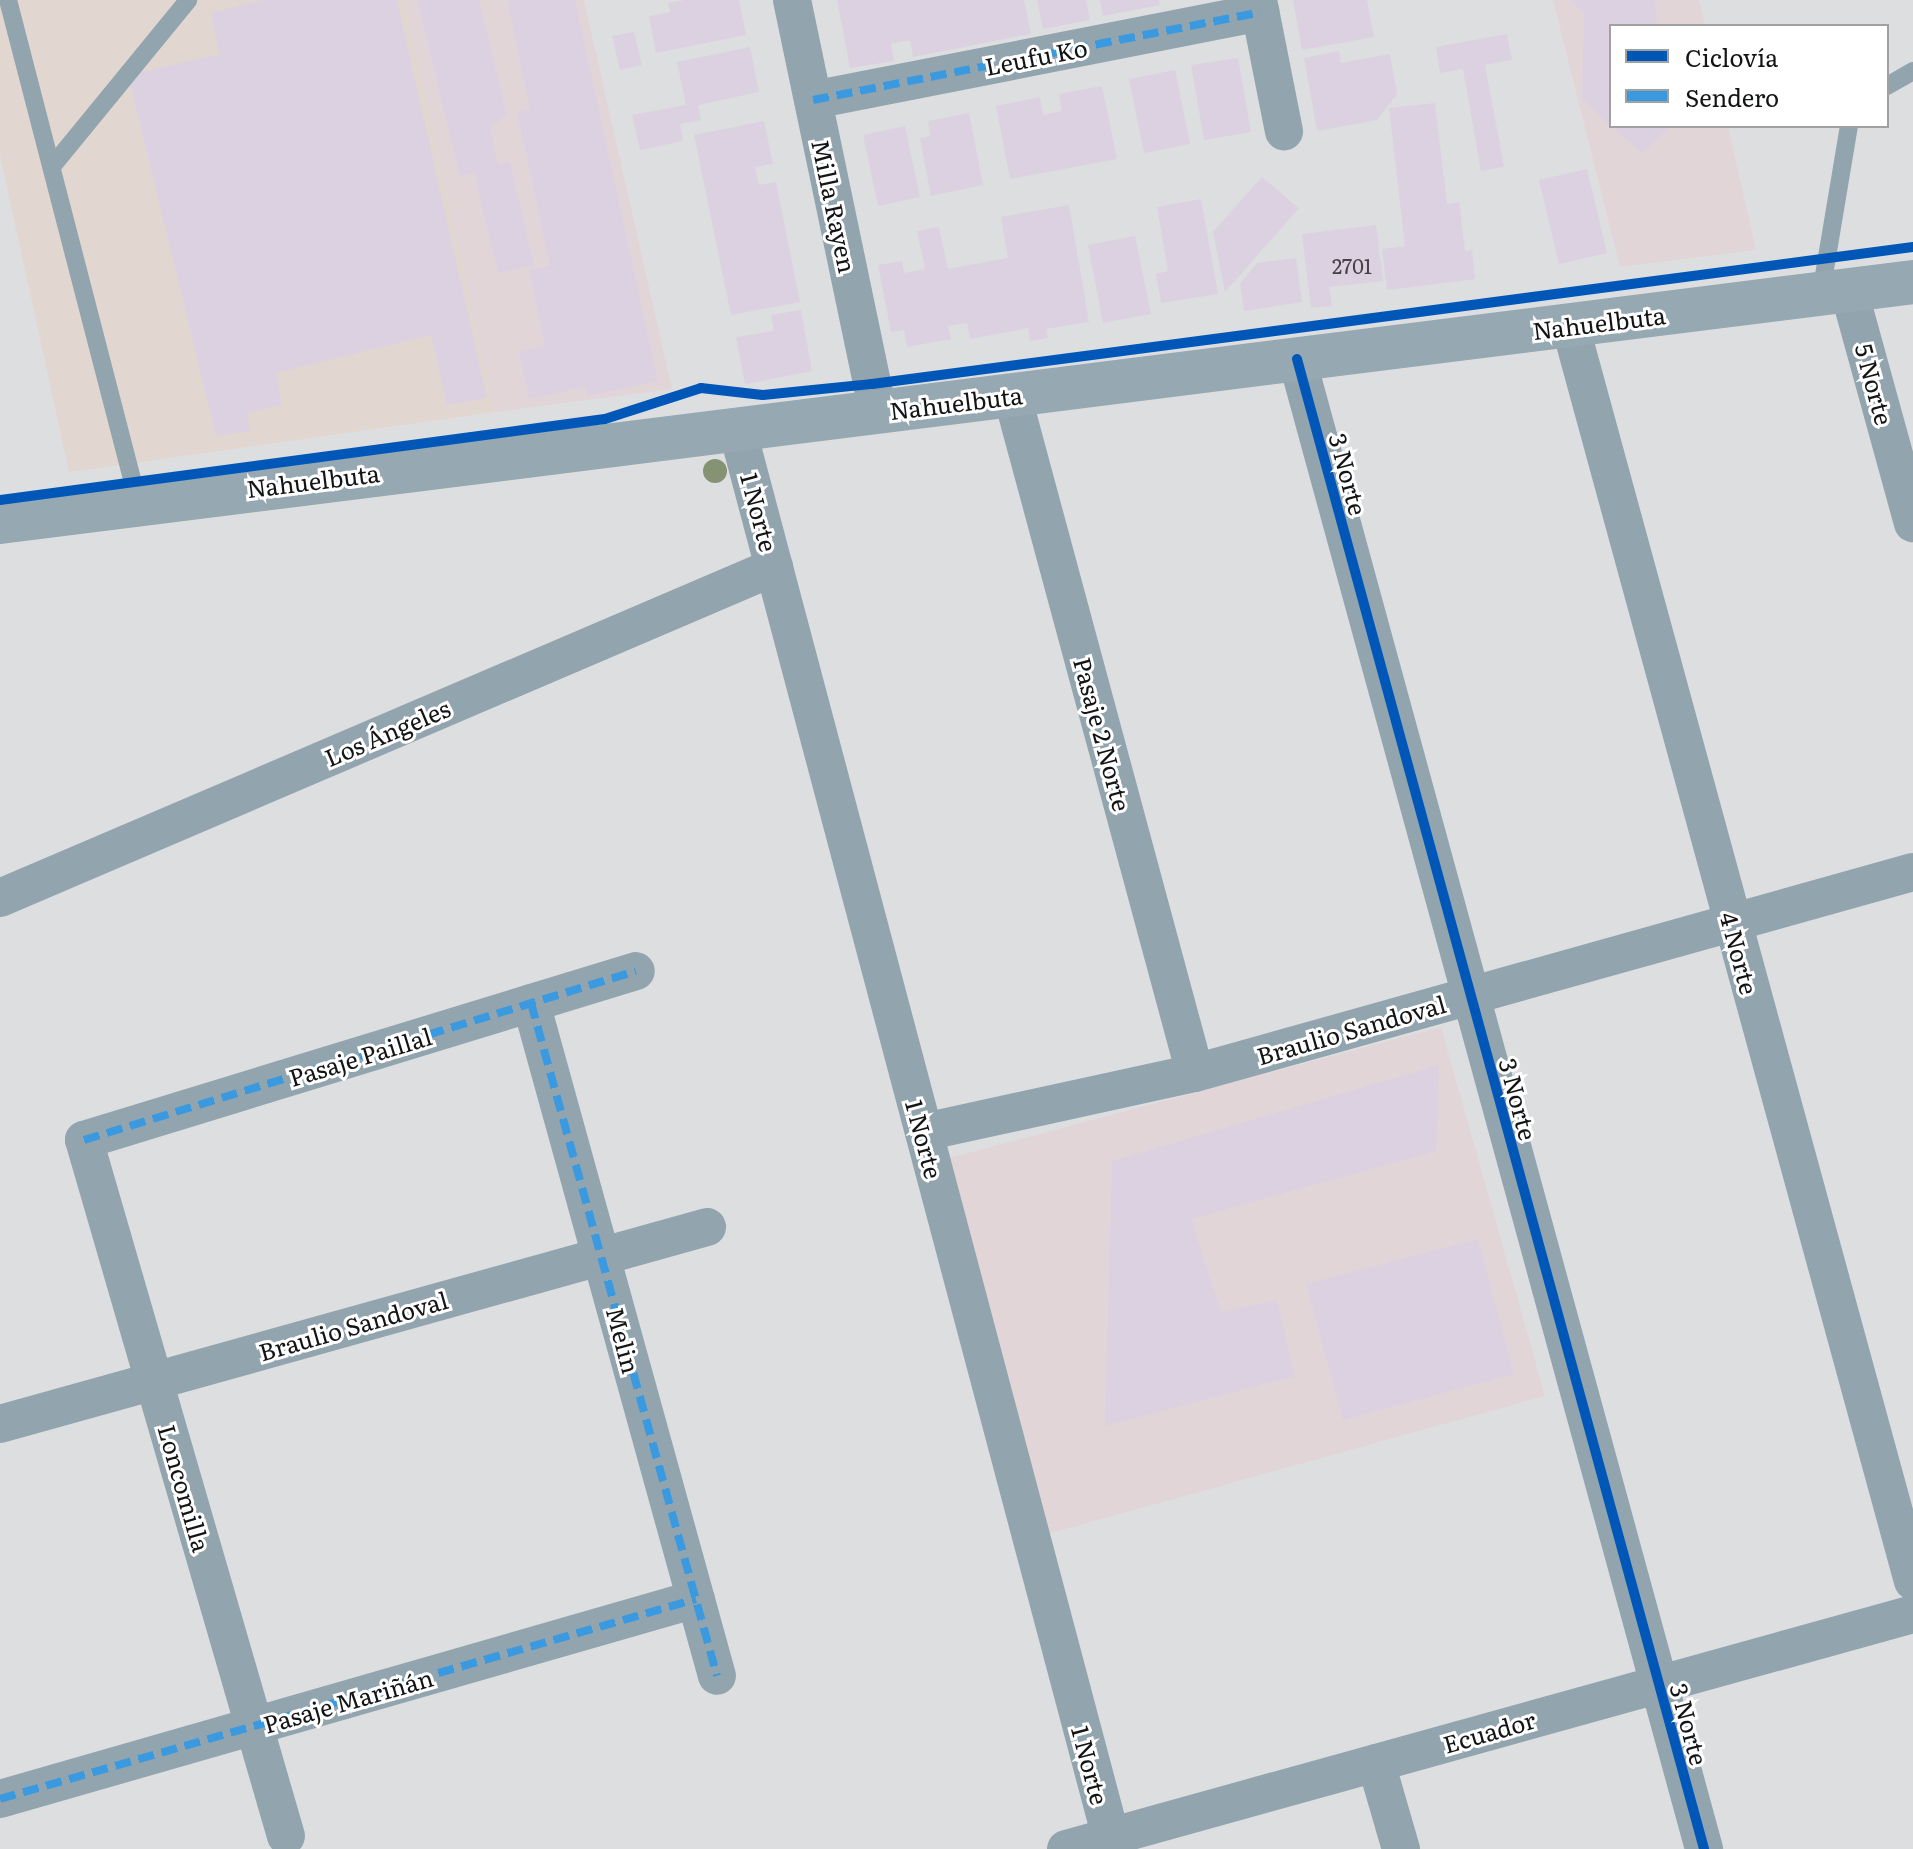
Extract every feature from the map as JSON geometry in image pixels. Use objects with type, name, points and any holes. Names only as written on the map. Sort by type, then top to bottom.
[{"type":"main road","name":"Nahuelbuta","points":[[0,522],[138,502],[1913,282]]},
{"type":"street","name":"Milla Rayen","points":[[792,0],[878,411]]},
{"type":"street","name":"Leufu Ko","points":[[813,100],[1259,6]]},
{"type":"street","points":[[1259,6],[1284,131]]},
{"type":"street","name":"5 Norte","points":[[1835,292],[1913,523]]},
{"type":"street","name":"4 Norte","points":[[1570,325],[1732,924],[1903,1504],[1913,1581]]},
{"type":"street","name":"3 Norte","points":[[1297,359],[1704,1849]]},
{"type":"street","name":"Pasaje 2 Norte","points":[[1012,395],[1195,1073]]},
{"type":"street","name":"1 Norte","points":[[737,428],[1112,1843]]},
{"type":"street","name":"Los Ángeles","points":[[0,898],[774,567]]},
{"type":"street","name":"Braulio Sandoval","points":[[924,1132],[1195,1073],[1913,872]]},
{"type":"street","name":"Pasaje Paillal","points":[[84,1140],[636,971]]},
{"type":"street","name":"Melin","points":[[531,1003],[717,1676]]},
{"type":"street","name":"Loncomilla","points":[[84,1140],[286,1836]]},
{"type":"street","name":"Braulio Sandoval","points":[[0,1424],[707,1227]]},
{"type":"street","name":"Pasaje Mariñán","points":[[0,1799],[696,1599]]},
{"type":"street","name":"Ecuador","points":[[1066,1849],[1112,1843],[1376,1763],[1913,1614]]},
{"type":"street","points":[[1376,1763],[1401,1849]]},
{"type":"lane","points":[[8,0],[54,164],[138,502]]},
{"type":"lane","points":[[54,164],[188,0]]},
{"type":"lane","points":[[1889,85],[1913,71]]},
{"type":"lane","points":[[1835,292],[1849,128]]},
{"type":"shaded area","points":[[0,0],[404,0],[495,412],[69,472],[0,155]]},
{"type":"shaded area","points":[[404,0],[584,0],[672,389],[495,412]]},
{"type":"shaded area","points":[[1553,0],[1699,0],[1705,24],[1609,24],[1609,128],[1728,128],[1756,250],[1620,267]]},
{"type":"shaded area","points":[[1441,1027],[1545,1396],[1026,1540],[927,1164]]},
{"type":"building","points":[[263,0],[397,0],[487,398],[447,405],[431,335],[276,373],[282,405],[247,413],[251,431],[216,436],[128,75],[220,54],[210,13]]},
{"type":"building","points":[[417,0],[479,0],[507,115],[490,127],[498,165],[510,162],[534,265],[498,273],[474,173],[460,176]]},
{"type":"building","points":[[507,0],[575,0],[658,381],[587,396],[585,387],[529,399],[519,352],[545,346],[529,270],[550,266],[517,112],[530,109]]},
{"type":"building","points":[[739,0],[746,35],[656,53],[649,16],[670,12],[668,3]]},
{"type":"building","points":[[837,0],[1024,0],[1031,34],[913,57],[910,40],[891,44],[894,61],[850,68]]},
{"type":"building","points":[[1037,0],[1086,0],[1090,20],[1043,29]]},
{"type":"building","points":[[1100,0],[1159,0],[1160,5],[1103,16]]},
{"type":"building","points":[[1293,0],[1367,0],[1374,37],[1302,50]]},
{"type":"building","points":[[1570,0],[1655,0],[1657,24],[1609,24],[1609,124],[1582,99],[1584,14]]},
{"type":"building","points":[[634,32],[642,65],[620,70],[612,36]]},
{"type":"building","points":[[1507,34],[1512,60],[1485,65],[1504,167],[1481,171],[1463,69],[1440,73],[1436,47]]},
{"type":"building","points":[[750,47],[759,92],[698,105],[701,120],[680,124],[683,141],[640,150],[632,115],[686,105],[677,62]]},
{"type":"building","points":[[1339,51],[1341,63],[1390,54],[1397,94],[1377,120],[1317,131],[1304,58]]},
{"type":"building","points":[[1238,58],[1251,132],[1204,140],[1191,65]]},
{"type":"building","points":[[1175,70],[1190,144],[1144,153],[1129,79]]},
{"type":"building","points":[[1102,86],[1117,159],[1010,179],[996,106],[1040,97],[1043,115],[1062,111],[1059,94]]},
{"type":"building","points":[[1435,103],[1447,204],[1459,202],[1465,251],[1472,250],[1475,279],[1387,290],[1382,249],[1405,246],[1389,108]]},
{"type":"building","points":[[969,113],[983,185],[931,196],[920,138],[930,136],[928,121]]},
{"type":"building","points":[[764,121],[773,164],[755,167],[759,185],[776,182],[800,302],[731,315],[694,135]]},
{"type":"building","points":[[905,126],[920,197],[878,206],[863,135]]},
{"type":"building","points":[[1613,128],[1669,128],[1642,153]]},
{"type":"building","points":[[1587,169],[1607,253],[1559,264],[1539,180]]},
{"type":"building","points":[[1262,177],[1299,208],[1225,292],[1213,232]]},
{"type":"building","points":[[1201,199],[1218,294],[1161,303],[1156,274],[1168,271],[1157,207]]},
{"type":"building","points":[[1069,205],[1089,322],[1046,329],[1048,338],[1030,341],[1028,328],[970,339],[967,323],[948,326],[951,339],[907,347],[904,330],[891,332],[878,265],[902,261],[904,273],[925,269],[917,231],[939,227],[948,269],[1008,258],[1001,217]]},
{"type":"building","points":[[1376,225],[1383,281],[1329,287],[1332,306],[1311,308],[1302,234]]},
{"type":"building","points":[[1135,236],[1151,314],[1103,323],[1088,245]]},
{"type":"building","points":[[1296,258],[1302,302],[1244,311],[1240,284],[1257,263]]},
{"type":"building","points":[[801,310],[812,371],[745,384],[736,337],[774,331],[771,315]]},
{"type":"building","points":[[1439,1065],[1436,1151],[1191,1219],[1221,1312],[1277,1300],[1295,1376],[1105,1426],[1112,1161]]},
{"type":"building","points":[[1478,1239],[1514,1374],[1343,1420],[1306,1284]]},
{"type":"marked path","points":[[813,100],[1260,12]]},
{"type":"marked path","points":[[84,1140],[636,971]]},
{"type":"marked path","points":[[531,1003],[717,1676]]},
{"type":"marked path","points":[[0,1799],[696,1599]]},
{"type":"cycle path","points":[[0,500],[605,419],[701,388],[763,395],[872,384],[1913,247]]},
{"type":"cycle path","points":[[1297,359],[1704,1849]]}]
